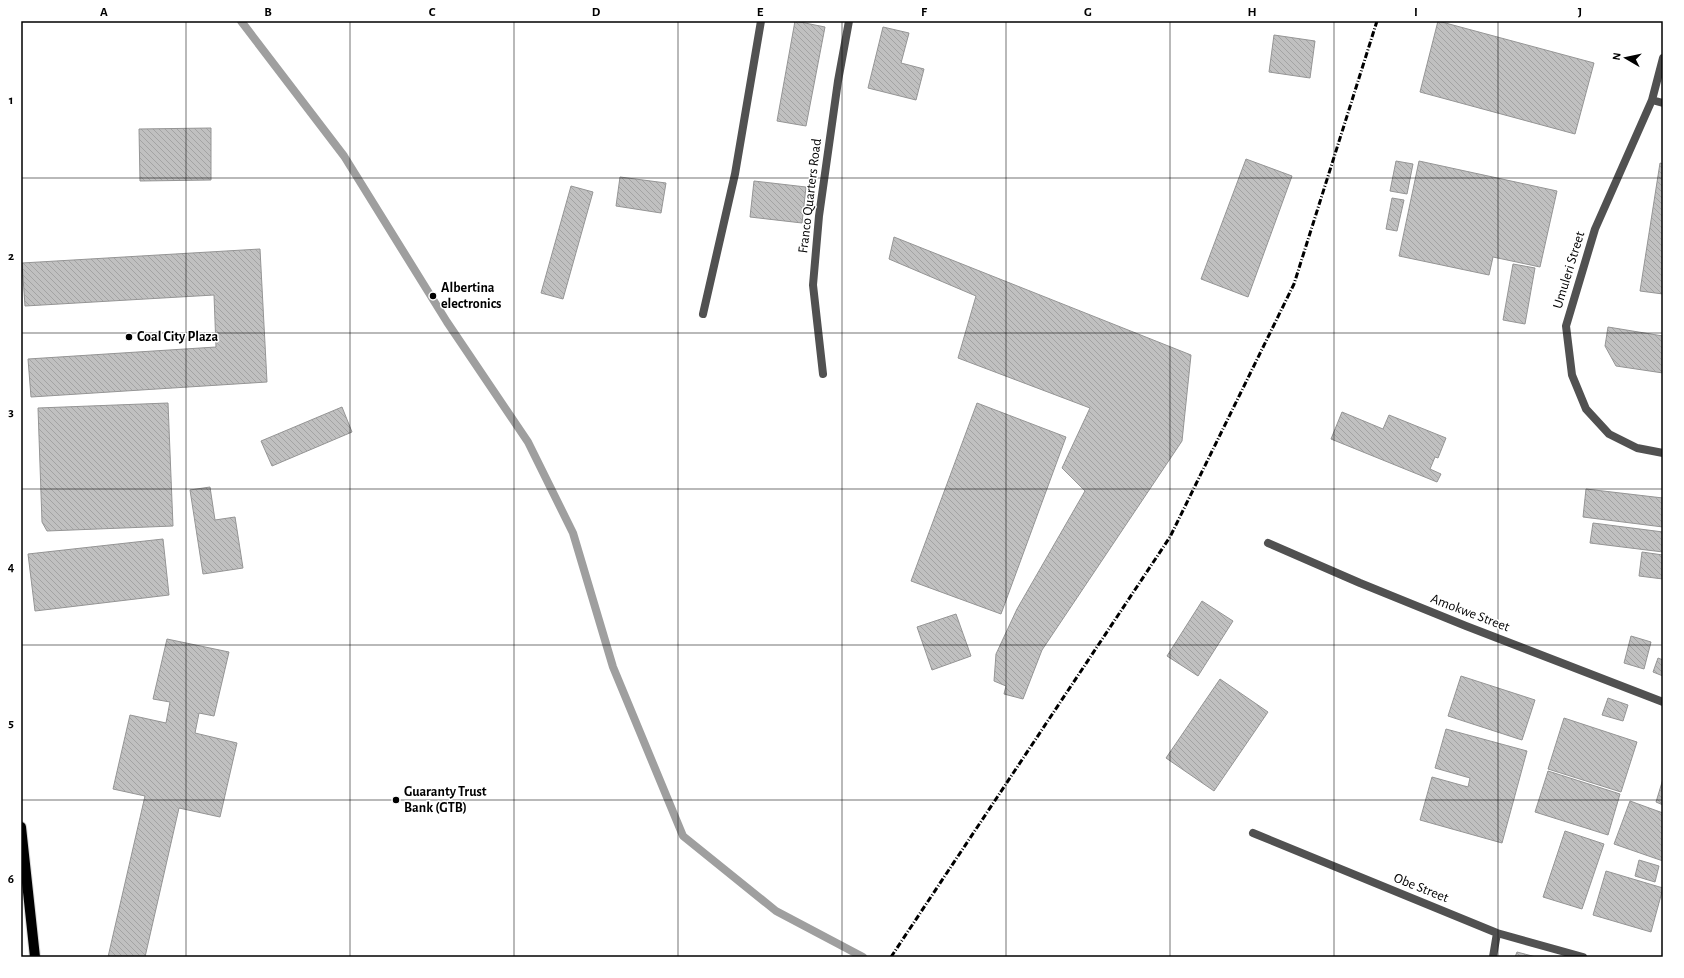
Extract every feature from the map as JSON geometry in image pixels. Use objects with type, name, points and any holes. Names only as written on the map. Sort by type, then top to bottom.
[{"type":"main road","points":[[21,827],[35,957]]},
{"type":"street","points":[[703,314],[735,174],[761,21]]},
{"type":"street","name":"Franco Quarters Road","points":[[823,374],[813,285],[819,216],[838,81],[849,21]]},
{"type":"street","name":"Umuleri Street","points":[[1663,58],[1652,100],[1595,229],[1566,326],[1572,375],[1586,409],[1609,434],[1637,448],[1663,453]]},
{"type":"street","points":[[1652,100],[1663,103]]},
{"type":"street","name":"Amokwe Street","points":[[1268,543],[1381,592],[1663,702]]},
{"type":"street","name":"Obe Street","points":[[1253,833],[1497,933],[1583,957]]},
{"type":"street","points":[[1493,957],[1497,933]]},
{"type":"building","points":[[795,21],[825,27],[806,126],[777,121]]},
{"type":"building","points":[[1438,21],[1594,63],[1575,134],[1420,92]]},
{"type":"building","points":[[883,27],[909,33],[901,63],[924,69],[916,100],[868,88]]},
{"type":"building","points":[[1274,35],[1315,41],[1310,78],[1269,72]]},
{"type":"building","points":[[211,128],[211,180],[140,181],[139,129]]},
{"type":"building","points":[[1246,159],[1292,176],[1248,297],[1201,279]]},
{"type":"building","points":[[1396,161],[1413,164],[1407,194],[1390,191]]},
{"type":"building","points":[[1419,161],[1557,191],[1540,267],[1493,257],[1489,275],[1399,256]]},
{"type":"building","points":[[1660,163],[1663,164],[1663,294],[1640,291]]},
{"type":"building","points":[[620,177],[666,183],[661,213],[616,206]]},
{"type":"building","points":[[754,181],[806,187],[802,223],[750,217]]},
{"type":"building","points":[[571,186],[593,192],[563,299],[541,293]]},
{"type":"building","points":[[1392,198],[1404,200],[1397,231],[1386,229]]},
{"type":"building","points":[[894,237],[1191,355],[1182,441],[1042,650],[1023,699],[1004,694],[1006,686],[994,681],[996,654],[1017,609],[1085,491],[1062,468],[1090,408],[958,358],[976,296],[889,259]]},
{"type":"building","points":[[260,249],[267,382],[31,397],[28,359],[216,347],[214,295],[25,306],[22,263]]},
{"type":"building","points":[[1513,264],[1535,268],[1525,324],[1503,320]]},
{"type":"building","points":[[1608,327],[1663,336],[1663,373],[1616,366],[1605,346]]},
{"type":"building","points":[[168,403],[173,526],[47,531],[42,522],[38,408]]},
{"type":"building","points":[[977,403],[1066,437],[1001,614],[911,581]]},
{"type":"building","points":[[342,407],[352,432],[272,466],[261,441]]},
{"type":"building","points":[[1342,412],[1383,429],[1389,415],[1446,438],[1438,458],[1435,457],[1430,469],[1441,474],[1437,482],[1331,439]]},
{"type":"building","points":[[210,487],[215,520],[235,517],[243,568],[203,574],[190,490]]},
{"type":"building","points":[[1586,489],[1663,498],[1663,527],[1583,517]]},
{"type":"building","points":[[1593,523],[1663,532],[1663,552],[1590,543]]},
{"type":"building","points":[[163,539],[169,595],[35,611],[28,554]]},
{"type":"building","points":[[1642,552],[1663,555],[1663,579],[1639,576]]},
{"type":"building","points":[[1202,601],[1233,621],[1198,676],[1167,656]]},
{"type":"building","points":[[956,614],[971,656],[932,670],[917,627]]},
{"type":"building","points":[[1631,636],[1651,642],[1644,669],[1624,663]]},
{"type":"building","points":[[167,639],[229,652],[214,716],[199,713],[195,733],[237,743],[220,817],[179,808],[145,957],[108,957],[145,796],[113,789],[130,715],[166,723],[170,702],[153,699]]},
{"type":"building","points":[[1658,658],[1663,660],[1663,676],[1653,672]]},
{"type":"building","points":[[1461,676],[1535,700],[1522,740],[1448,716]]},
{"type":"building","points":[[1220,679],[1268,712],[1214,791],[1166,758]]},
{"type":"building","points":[[1608,698],[1628,705],[1623,721],[1602,715]]},
{"type":"building","points":[[1564,718],[1637,742],[1621,792],[1548,769]]},
{"type":"building","points":[[1446,729],[1527,751],[1502,843],[1420,820],[1432,777],[1468,787],[1470,778],[1435,768]]},
{"type":"building","points":[[1548,771],[1620,794],[1608,835],[1535,812]]},
{"type":"building","points":[[1663,779],[1663,805],[1656,802]]},
{"type":"building","points":[[1630,801],[1663,813],[1663,861],[1614,844]]},
{"type":"building","points":[[1565,831],[1604,844],[1582,909],[1543,897]]},
{"type":"building","points":[[1639,860],[1659,866],[1655,882],[1635,876]]},
{"type":"building","points":[[1606,871],[1663,888],[1651,932],[1593,915]]},
{"type":"building","points":[[1517,952],[1536,957],[1515,957]]},
{"type":"waterway","points":[[241,21],[344,156],[447,322],[528,442],[573,533],[613,667],[683,836],[776,911],[863,957]]},
{"type":"railway","points":[[891,957],[1170,537],[1294,284],[1377,21]]},
{"type":"place","name":"Albertina electronics","points":[[433,296]]},
{"type":"place","name":"Coal City Plaza","points":[[129,337]]},
{"type":"place","name":"Guaranty Trust Bank (GTB)","points":[[396,800]]}]
